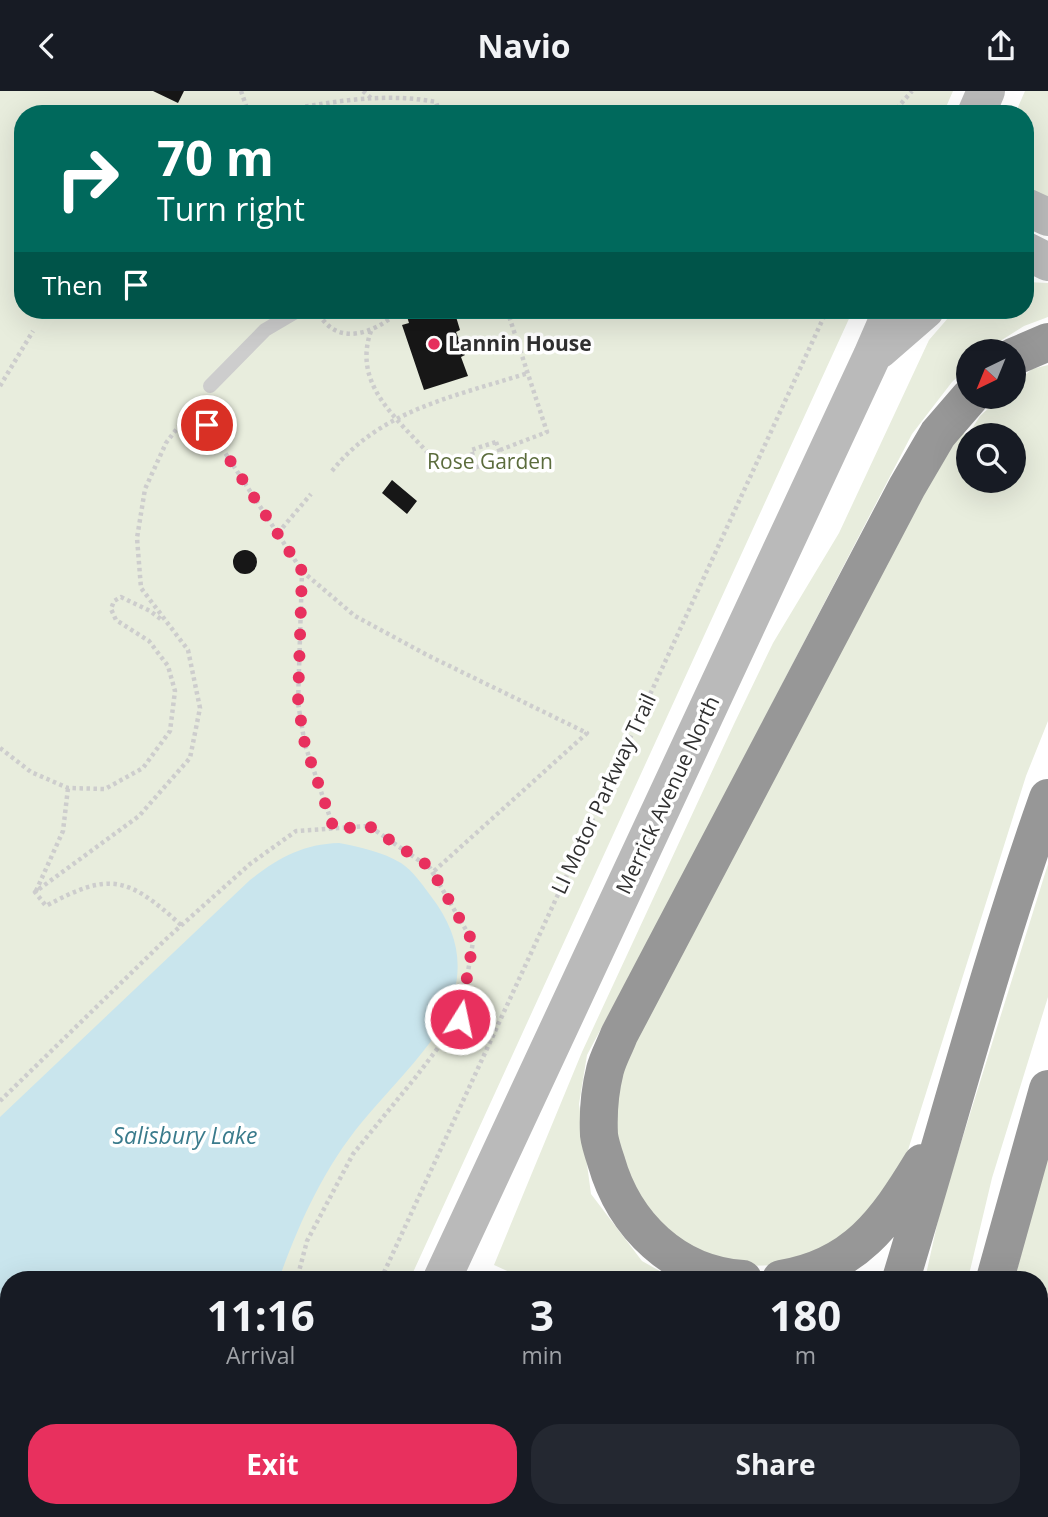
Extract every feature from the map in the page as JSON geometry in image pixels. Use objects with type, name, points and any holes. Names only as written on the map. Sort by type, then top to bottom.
[{"type":"highway","points":[[1026,351],[1048,342]]},
{"type":"highway","points":[[703,1271],[666,1251],[640,1228],[628,1213],[610,1175],[599,1138],[605,1070],[619,1035],[907,487],[938,434],[960,409]]},
{"type":"highway","points":[[903,1271],[988,977],[1048,797]]},
{"type":"highway","points":[[997,1271],[1048,1089]]},
{"type":"highway","points":[[812,1271],[852,1253],[895,1207],[950,1116]]},
{"type":"main road","name":"Merrick Avenue North","points":[[446,1271],[888,319]]},
{"type":"main road","points":[[872,356],[915,319]]},
{"type":"lane","points":[[210,386],[265,330],[284,319]]},
{"type":"path","points":[[363,91],[371,98]]},
{"type":"path","points":[[900,105],[912,91]]},
{"type":"path","points":[[314,105],[371,98],[420,99],[436,102],[437,105]]},
{"type":"path","points":[[322,319],[337,332],[356,335],[371,331],[390,319]]},
{"type":"path","points":[[499,450],[547,432],[510,319]]},
{"type":"path","name":"LI Motor Parkway Trail","points":[[385,1271],[823,319]]},
{"type":"path","points":[[0,386],[33,331]]},
{"type":"path","points":[[371,331],[365,346],[366,372],[374,389],[395,418],[439,466],[449,468],[474,459]]},
{"type":"path","points":[[332,471],[355,446],[395,418],[528,373]]},
{"type":"path","points":[[35,892],[139,817],[190,758],[200,708],[188,650],[141,588],[137,538],[145,489],[166,443],[191,411],[207,425],[302,571],[355,616],[441,662],[587,733],[433,872]]},
{"type":"path","points":[[496,442],[502,458],[477,467],[474,459],[471,450],[496,442]]},
{"type":"path","points":[[278,533],[311,494]]},
{"type":"path","points":[[302,571],[298,703],[305,745],[334,829]]},
{"type":"path","points":[[0,748],[31,772],[68,788],[105,789],[144,768],[170,731],[176,691],[168,666],[149,641],[116,620],[111,609],[114,601],[121,597],[150,611],[171,628]]},
{"type":"path","points":[[35,892],[62,831],[68,788]]},
{"type":"path","points":[[0,1101],[181,925],[250,864],[296,831],[369,826],[430,867],[473,942],[460,1019],[353,1154],[307,1241],[299,1271]]},
{"type":"path","points":[[35,892],[46,906],[85,887],[108,881],[128,886],[162,908],[181,925]]},
{"type":"green space","name":"Rose Garden","points":[[0,91],[953,91],[947,105],[14,105],[14,319],[849,319],[414,1271],[0,1271]]},
{"type":"green space","points":[[1025,91],[1048,91],[1048,198],[1034,194],[1034,105],[1019,105]]},
{"type":"green space","points":[[1034,282],[1048,283],[1048,317],[1024,326],[1004,339],[956,339],[956,378],[912,434],[587,1055],[579,1104],[591,1194],[642,1261],[660,1271],[507,1271],[494,1265],[582,1052],[734,724],[773,643],[839,533],[929,340],[947,319],[1034,319]]},
{"type":"green space","points":[[1048,365],[1048,721],[1026,776],[903,1166],[842,1244],[788,1265],[739,1266],[686,1250],[649,1220],[619,1170],[614,1123],[619,1064],[947,448],[956,437],[956,493],[1026,493],[1026,423],[976,423],[988,409],[1026,409],[1026,374],[1032,369]]},
{"type":"green space","points":[[1048,864],[1048,997],[992,1178],[970,1271],[927,1271],[941,1207]]},
{"type":"green space","points":[[1048,1158],[1048,1271],[1017,1271],[1031,1211]]},
{"type":"water","name":"Salisbury Lake","points":[[339,843],[379,853],[401,863],[417,878],[449,927],[455,943],[457,975],[455,991],[442,1026],[414,1063],[362,1122],[336,1158],[304,1217],[282,1271],[0,1271],[0,1117],[250,880],[271,865],[302,849]]},
{"type":"building","points":[[153,91],[184,91],[178,103]]},
{"type":"building","name":"Lannin House","points":[[408,319],[457,319],[460,330],[456,332],[465,355],[461,357],[468,376],[424,390],[402,325],[409,323]]},
{"type":"building","points":[[392,480],[417,501],[407,514],[382,493]]},
{"type":"building","points":[[245,550],[256,557],[257,562],[250,573],[245,574],[234,567],[233,562],[240,551]]},
{"type":"place","name":"Lannin House","points":[[434,344]]},
{"type":"route","points":[[207,425],[302,571],[298,703],[305,745],[334,829],[369,826],[430,867],[473,942],[460,1019]]}]
